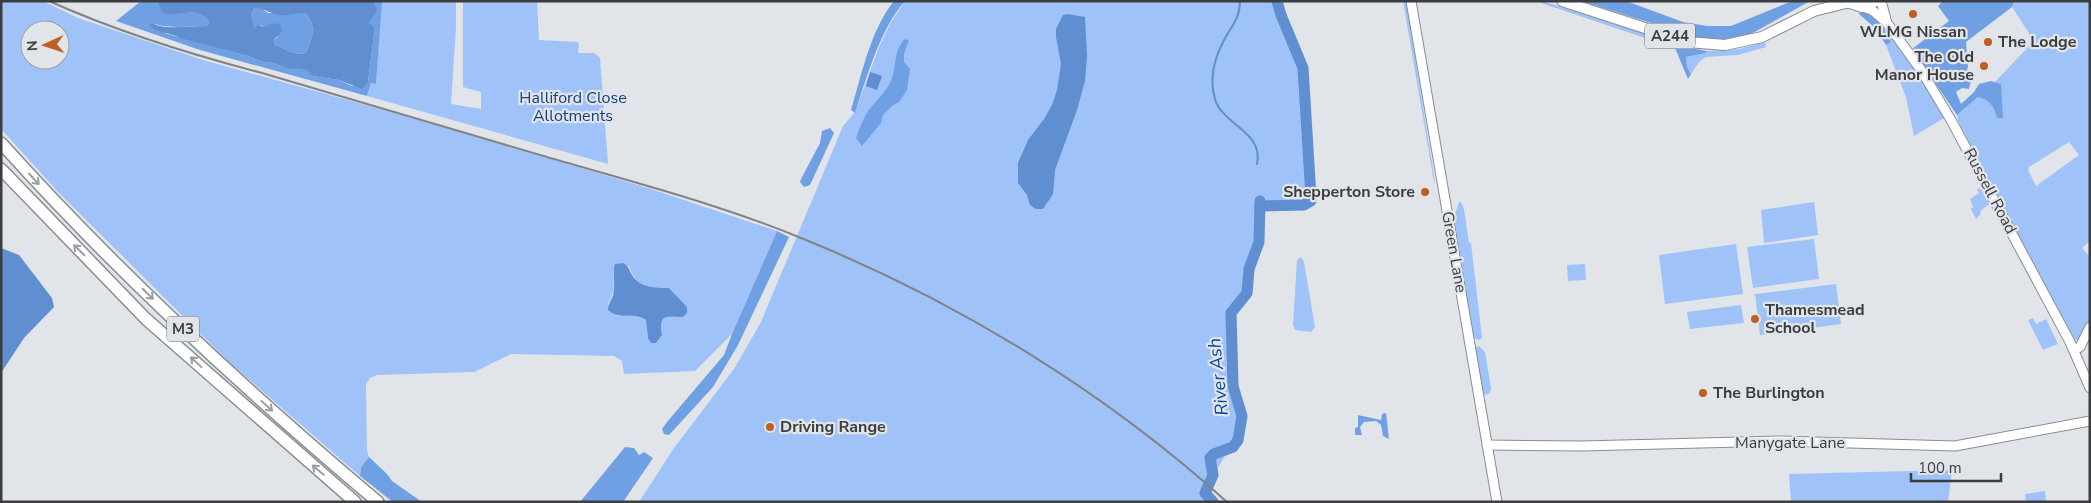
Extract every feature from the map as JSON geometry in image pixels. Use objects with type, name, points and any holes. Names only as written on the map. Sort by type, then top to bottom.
[{"type":"highway","name":"M3","points":[[1,143],[173,320],[312,446],[378,502]]},
{"type":"highway","name":"M3","points":[[1,168],[146,318],[355,502]]},
{"type":"main road","name":"Green Lane","points":[[1411,1],[1497,502]]},
{"type":"main road","name":"A244","points":[[1562,1],[1678,39],[1708,45],[1734,44],[1762,37],[1814,11],[1845,2]]},
{"type":"main road","name":"A244","points":[[1814,11],[1824,1]]},
{"type":"main road","points":[[1862,7],[1876,1]]},
{"type":"main road","name":"Russell Road","points":[[1881,1],[1887,23],[1921,70],[1949,114],[2074,350],[2090,388]]},
{"type":"main road","points":[[1845,2],[1872,10],[1887,23]]},
{"type":"main road","points":[[2074,350],[2080,347],[2090,327]]},
{"type":"main road","name":"Manygate Lane","points":[[1487,445],[1636,446],[1780,441],[1955,446],[2090,421]]},
{"type":"green space","points":[[1,1],[43,1],[78,18],[203,60],[398,114],[648,188],[777,231],[732,334],[695,371],[624,374],[622,361],[614,356],[511,354],[474,372],[377,375],[370,378],[366,384],[367,451],[369,457],[361,467],[360,476],[228,361],[60,194],[1,129]],"holes":[[[629,266],[632,274],[640,283],[649,287],[669,288],[687,307],[683,317],[667,317],[662,320],[662,335],[656,343],[648,338],[646,320],[638,315],[618,316],[608,304],[614,291],[613,270]]]},
{"type":"green space","name":"Halliford Close Allotments","points":[[381,1],[456,1],[451,104],[481,109],[481,92],[463,87],[463,1],[537,1],[539,40],[578,42],[578,53],[594,53],[600,58],[608,164],[367,96],[371,83],[376,84]]},
{"type":"green space","points":[[905,1],[1277,1],[1303,68],[1311,197],[1308,203],[1260,207],[1259,242],[1249,269],[1247,293],[1244,298],[1238,300],[1229,312],[1228,336],[1231,342],[1233,386],[1242,416],[1242,427],[1205,493],[1213,502],[639,502],[674,448],[734,369],[761,322],[843,126],[855,112],[879,47],[891,22]]},
{"type":"green space","points":[[1403,1],[1406,1],[1435,182],[1434,182]]},
{"type":"green space","points":[[1541,1],[1662,39],[1660,43],[1541,3]]},
{"type":"green space","points":[[2014,1],[2090,1],[2090,241],[2082,248],[2090,257],[2090,322],[2084,334],[2077,340],[2073,339],[1958,121],[1957,115],[1990,87],[2034,41],[2012,7]],"holes":[[[2069,142],[2079,155],[2036,186],[2028,170],[2029,167]]]},
{"type":"green space","points":[[1874,16],[1905,52],[1946,117],[1914,136],[1906,97],[1886,45],[1891,42]]},
{"type":"green space","points":[[1765,42],[1766,47],[1738,55],[1706,57],[1700,61],[1691,74],[1687,67],[1686,57],[1706,53],[1707,51],[1739,49]]},
{"type":"green space","points":[[1980,188],[1990,204],[1981,210],[1980,215],[1976,219],[1971,209],[1973,207],[1970,199],[1979,193],[1977,190]]},
{"type":"green space","points":[[1459,202],[1461,202],[1464,209],[1469,243],[1471,243],[1482,338],[1479,340],[1473,337],[1454,225],[1454,217]]},
{"type":"green space","points":[[1814,202],[1818,235],[1764,243],[1761,210]]},
{"type":"green space","points":[[1814,239],[1819,279],[1753,288],[1747,247]]},
{"type":"green space","points":[[1736,244],[1743,294],[1665,304],[1659,255]]},
{"type":"green space","points":[[1301,257],[1304,262],[1315,327],[1311,332],[1295,330],[1293,325],[1297,260]]},
{"type":"green space","points":[[1585,264],[1586,280],[1568,281],[1567,265]]},
{"type":"green space","points":[[1836,284],[1841,324],[1760,335],[1755,294]]},
{"type":"green space","points":[[1741,305],[1744,323],[1690,329],[1687,312]]},
{"type":"green space","points":[[2033,318],[2036,324],[2046,319],[2058,344],[2043,350],[2028,320]]},
{"type":"green space","points":[[1479,346],[1485,352],[1491,388],[1490,393],[1486,395],[1482,393],[1475,347]]},
{"type":"green space","points":[[1952,470],[1948,502],[1791,502],[1789,474]]},
{"type":"green space","points":[[2045,491],[2046,502],[2026,502],[2025,494]]},
{"type":"shaded area","points":[[141,1],[159,1],[158,4],[167,14],[201,12],[209,22],[207,26],[174,27],[155,24],[164,33],[248,56],[265,63],[270,62],[289,69],[306,70],[312,76],[339,80],[352,86],[368,82],[375,28],[369,22],[373,1],[382,1],[376,84],[371,83],[367,96],[200,50],[116,21]]},
{"type":"shaded area","points":[[159,1],[373,1],[377,11],[369,22],[375,28],[368,82],[362,89],[339,80],[312,76],[306,70],[289,69],[270,62],[265,63],[248,56],[160,31],[149,25],[164,27],[207,26],[209,22],[201,14],[163,13],[158,4]],"holes":[[[255,8],[280,15],[305,13],[313,27],[312,37],[306,53],[294,53],[274,44],[274,40],[282,31],[279,24],[264,27],[258,25],[254,29],[251,14]]]},
{"type":"shaded area","points":[[894,1],[905,1],[896,12],[882,39],[869,69],[855,113],[851,110],[868,53],[879,26]]},
{"type":"shaded area","points":[[1581,1],[1626,1],[1683,22],[1707,26],[1731,26],[1792,1],[1810,1],[1751,34],[1726,39],[1705,40]]},
{"type":"shaded area","points":[[1943,1],[2014,1],[2012,7],[1966,42],[1968,67],[1966,72],[1971,80],[1969,89],[1962,88],[1956,92],[1961,104],[1974,92],[1979,84],[1991,81],[2001,84],[2003,118],[1997,118],[1991,104],[1978,97],[1957,115],[1912,49],[1949,21],[1938,6]]},
{"type":"shaded area","points":[[255,8],[261,8],[268,13],[305,13],[313,27],[312,37],[306,53],[293,53],[274,44],[274,40],[278,37],[261,25],[255,30],[252,27],[251,14]]},
{"type":"shaded area","points":[[1860,12],[1876,19],[1891,42],[1886,45],[1875,28],[1859,14]]},
{"type":"shaded area","points":[[1063,15],[1085,17],[1087,56],[1085,81],[1077,110],[1055,170],[1053,194],[1043,209],[1036,209],[1030,205],[1027,195],[1018,183],[1018,163],[1028,140],[1052,105],[1057,90],[1061,64],[1056,29]]},
{"type":"shaded area","points":[[905,39],[909,40],[904,54],[904,62],[910,69],[907,90],[899,102],[883,115],[881,123],[862,146],[856,138],[860,127],[867,113],[890,83],[894,73],[897,53]]},
{"type":"shaded area","points":[[1662,39],[1680,46],[1707,51],[1706,53],[1686,57],[1687,67],[1691,74],[1688,79],[1675,48],[1660,43]]},
{"type":"shaded area","points":[[870,72],[882,76],[877,90],[866,86]]},
{"type":"shaded area","points":[[830,128],[834,133],[810,185],[804,187],[800,182],[820,143],[822,131]]},
{"type":"shaded area","points":[[777,231],[789,237],[738,345],[713,387],[669,435],[664,434],[662,429],[667,422],[724,355]]},
{"type":"shaded area","points":[[1,248],[19,255],[52,298],[54,307],[24,338],[1,373]]},
{"type":"shaded area","points":[[623,263],[640,283],[669,288],[687,307],[687,313],[683,317],[667,317],[662,320],[662,335],[656,343],[651,343],[648,338],[646,320],[637,316],[617,315],[608,310],[614,293],[615,264]]},
{"type":"shaded area","points":[[1386,413],[1389,439],[1383,436],[1381,425],[1376,421],[1364,422],[1360,427],[1362,435],[1355,435],[1355,428],[1358,427],[1358,415],[1381,420],[1382,414]]},
{"type":"shaded area","points":[[625,447],[634,448],[639,455],[644,452],[653,458],[623,502],[580,502]]},
{"type":"shaded area","points":[[369,457],[392,481],[422,502],[393,502],[360,476],[361,467]]},
{"type":"waterway","points":[[1240,1],[1237,18],[1224,41],[1214,65],[1212,82],[1215,99],[1219,108],[1249,136],[1254,144],[1257,153],[1257,164]]},
{"type":"waterway","name":"River Ash","points":[[1260,206],[1304,205],[1311,201],[1303,68],[1277,1]]},
{"type":"waterway","name":"River Ash","points":[[1213,502],[1205,493],[1213,475],[1210,458],[1214,454],[1233,447],[1238,440],[1242,416],[1233,386],[1231,313],[1247,293],[1249,269],[1259,242],[1260,201]]},
{"type":"railway","points":[[49,1],[101,23],[181,50],[674,194],[741,215],[806,240],[919,291],[1027,353],[1131,423],[1180,461],[1227,502]]},
{"type":"place","name":"WLMG Nissan","points":[[1913,14]]},
{"type":"place","name":"The Lodge","points":[[1988,42]]},
{"type":"place","name":"The Old Manor House","points":[[1984,66]]},
{"type":"place","name":"Shepperton Store","points":[[1425,192]]},
{"type":"place","name":"Thamesmead School","points":[[1755,319]]},
{"type":"place","name":"The Burlington","points":[[1703,393]]},
{"type":"place","name":"Driving Range","points":[[770,427]]}]
